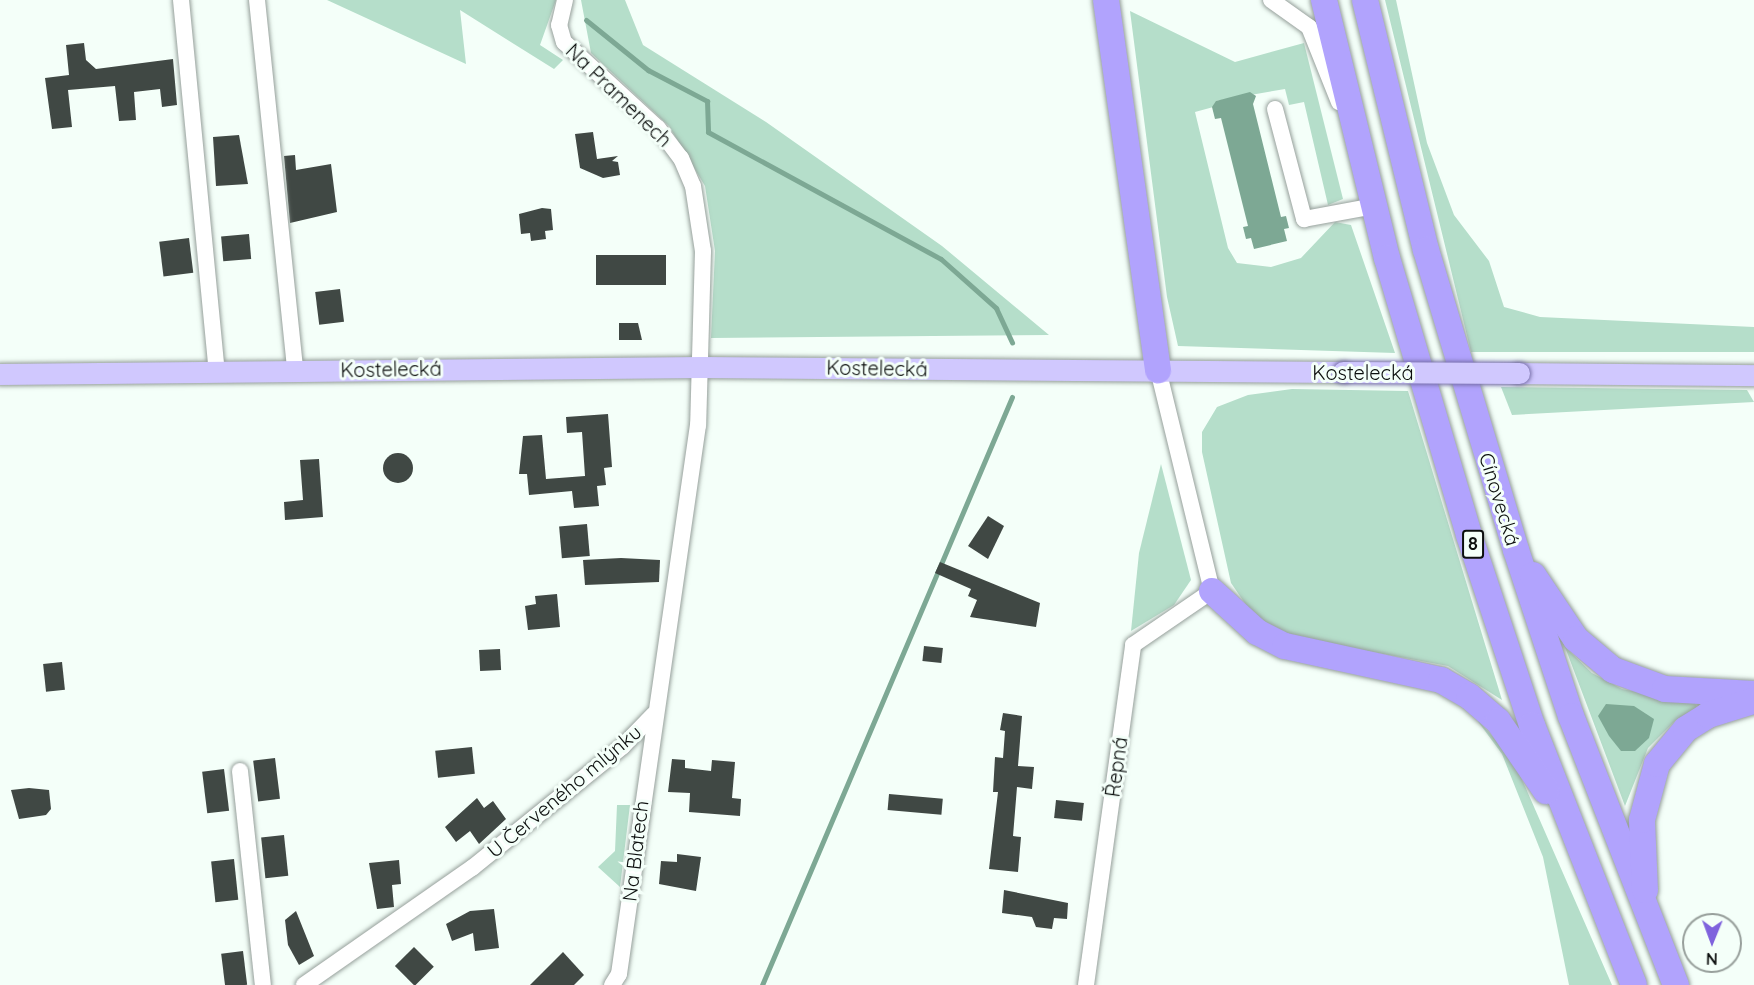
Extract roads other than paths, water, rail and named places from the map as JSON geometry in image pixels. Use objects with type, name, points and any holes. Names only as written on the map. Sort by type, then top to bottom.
[{"type":"highway","points":[[1106,0],[1158,370]]},
{"type":"highway","name":"Cínovecká","points":[[1324,0],[1374,206],[1469,535],[1570,826],[1634,985]]},
{"type":"highway","name":"Cínovecká","points":[[1365,0],[1429,261],[1516,550],[1645,912],[1676,985]]},
{"type":"highway","points":[[1516,550],[1576,639],[1613,670],[1665,688],[1754,694]]},
{"type":"highway","points":[[1212,591],[1257,632],[1285,646],[1441,680],[1469,696],[1498,721],[1570,826]]},
{"type":"highway","points":[[1645,912],[1642,820],[1657,764],[1686,729],[1708,715],[1754,700]]},
{"type":"main road","name":"Kostelecká","points":[[0,374],[702,366],[1754,375]]},
{"type":"street","points":[[181,0],[217,371]]},
{"type":"street","points":[[257,0],[296,370]]},
{"type":"street","name":"Na Pramenech","points":[[565,0],[560,15],[564,42],[669,141],[693,186],[703,251],[702,366]]},
{"type":"street","points":[[1271,0],[1309,27],[1362,159]]},
{"type":"street","points":[[1275,110],[1304,219],[1374,206]]},
{"type":"street","name":"U Červeného mlýnku","points":[[304,985],[472,868],[622,747],[654,714],[693,401],[702,366]]},
{"type":"street","points":[[1158,370],[1212,591]]},
{"type":"street","name":"Řepná","points":[[1086,985],[1133,645],[1212,591]]},
{"type":"street","name":"Na Blatech","points":[[612,985],[619,974],[654,714]]},
{"type":"street","points":[[240,771],[263,985]]},
{"type":"waterway","points":[[586,20],[648,70],[707,101],[708,132],[941,259],[996,308],[1012,343]]},
{"type":"waterway","points":[[762,985],[1012,397]]}]
